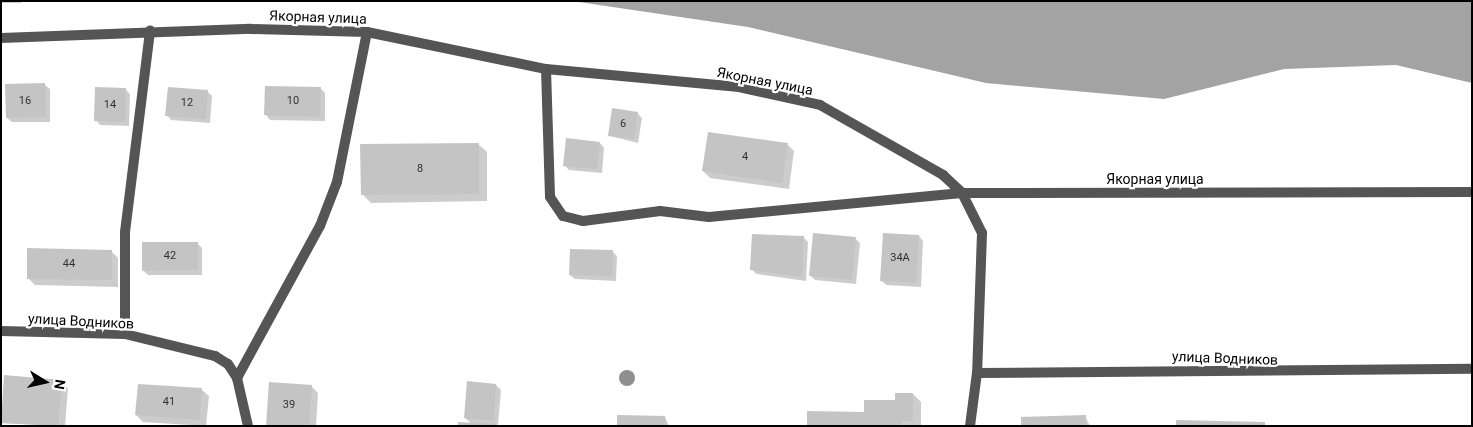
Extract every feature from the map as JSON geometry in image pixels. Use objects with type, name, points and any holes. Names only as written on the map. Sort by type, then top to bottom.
[{"type":"street","name":"Якорная улица","points":[[1,38],[150,31],[367,32],[546,69],[739,87],[820,105],[943,175],[962,194],[1472,192]]},
{"type":"street","points":[[126,334],[125,232],[150,31]]},
{"type":"street","points":[[248,426],[237,378],[320,226],[337,182],[367,32]]},
{"type":"street","points":[[546,69],[550,196],[563,216],[583,221],[660,211],[709,217],[962,194],[982,233],[977,373],[970,426]]},
{"type":"street","name":"улица Водников","points":[[1,331],[126,334],[214,356],[228,364],[237,378]]},
{"type":"street","name":"улица Водников","points":[[977,373],[1472,369]]},
{"type":"shaded area","points":[[572,1],[1472,1],[1472,83],[1396,65],[1284,69],[1164,99],[986,83],[748,27]]},
{"type":"building","points":[[45,83],[46,117],[6,118],[5,84]]},
{"type":"building","points":[[265,86],[321,87],[320,117],[264,115]]},
{"type":"building","points":[[95,87],[126,88],[125,122],[94,121]]},
{"type":"building","points":[[168,87],[208,90],[206,119],[165,116]]},
{"type":"building","points":[[612,108],[638,112],[634,139],[608,136]]},
{"type":"building","points":[[708,132],[788,143],[782,183],[702,171]]},
{"type":"building","points":[[566,138],[600,142],[597,169],[563,166]]},
{"type":"building","points":[[479,143],[479,194],[361,195],[360,144]]},
{"type":"building","points":[[813,233],[856,237],[852,280],[809,276]]},
{"type":"building","points":[[883,233],[919,235],[916,283],[880,281]]},
{"type":"building","points":[[752,234],[804,236],[802,277],[750,270]]},
{"type":"building","points":[[142,242],[198,242],[198,270],[142,271]]},
{"type":"building","points":[[27,248],[112,250],[112,280],[27,279]]},
{"type":"building","points":[[570,249],[613,250],[612,276],[569,275]]},
{"type":"building","points":[[4,375],[62,380],[58,426],[1,423]]},
{"type":"building","points":[[467,381],[496,384],[494,421],[464,418]]},
{"type":"building","points":[[269,382],[312,385],[309,426],[266,426]]},
{"type":"building","points":[[138,384],[202,388],[200,420],[135,415]]},
{"type":"building","points":[[895,393],[913,393],[913,421],[902,421],[902,426],[807,426],[807,411],[864,412],[864,400],[895,400]]},
{"type":"building","points":[[617,415],[665,416],[665,426],[617,426]]},
{"type":"building","points":[[1086,415],[1086,426],[1021,426],[1021,417]]},
{"type":"building","points":[[1176,420],[1265,422],[1265,426],[1176,426]]},
{"type":"building","points":[[458,422],[496,424],[496,426],[458,426]]}]
